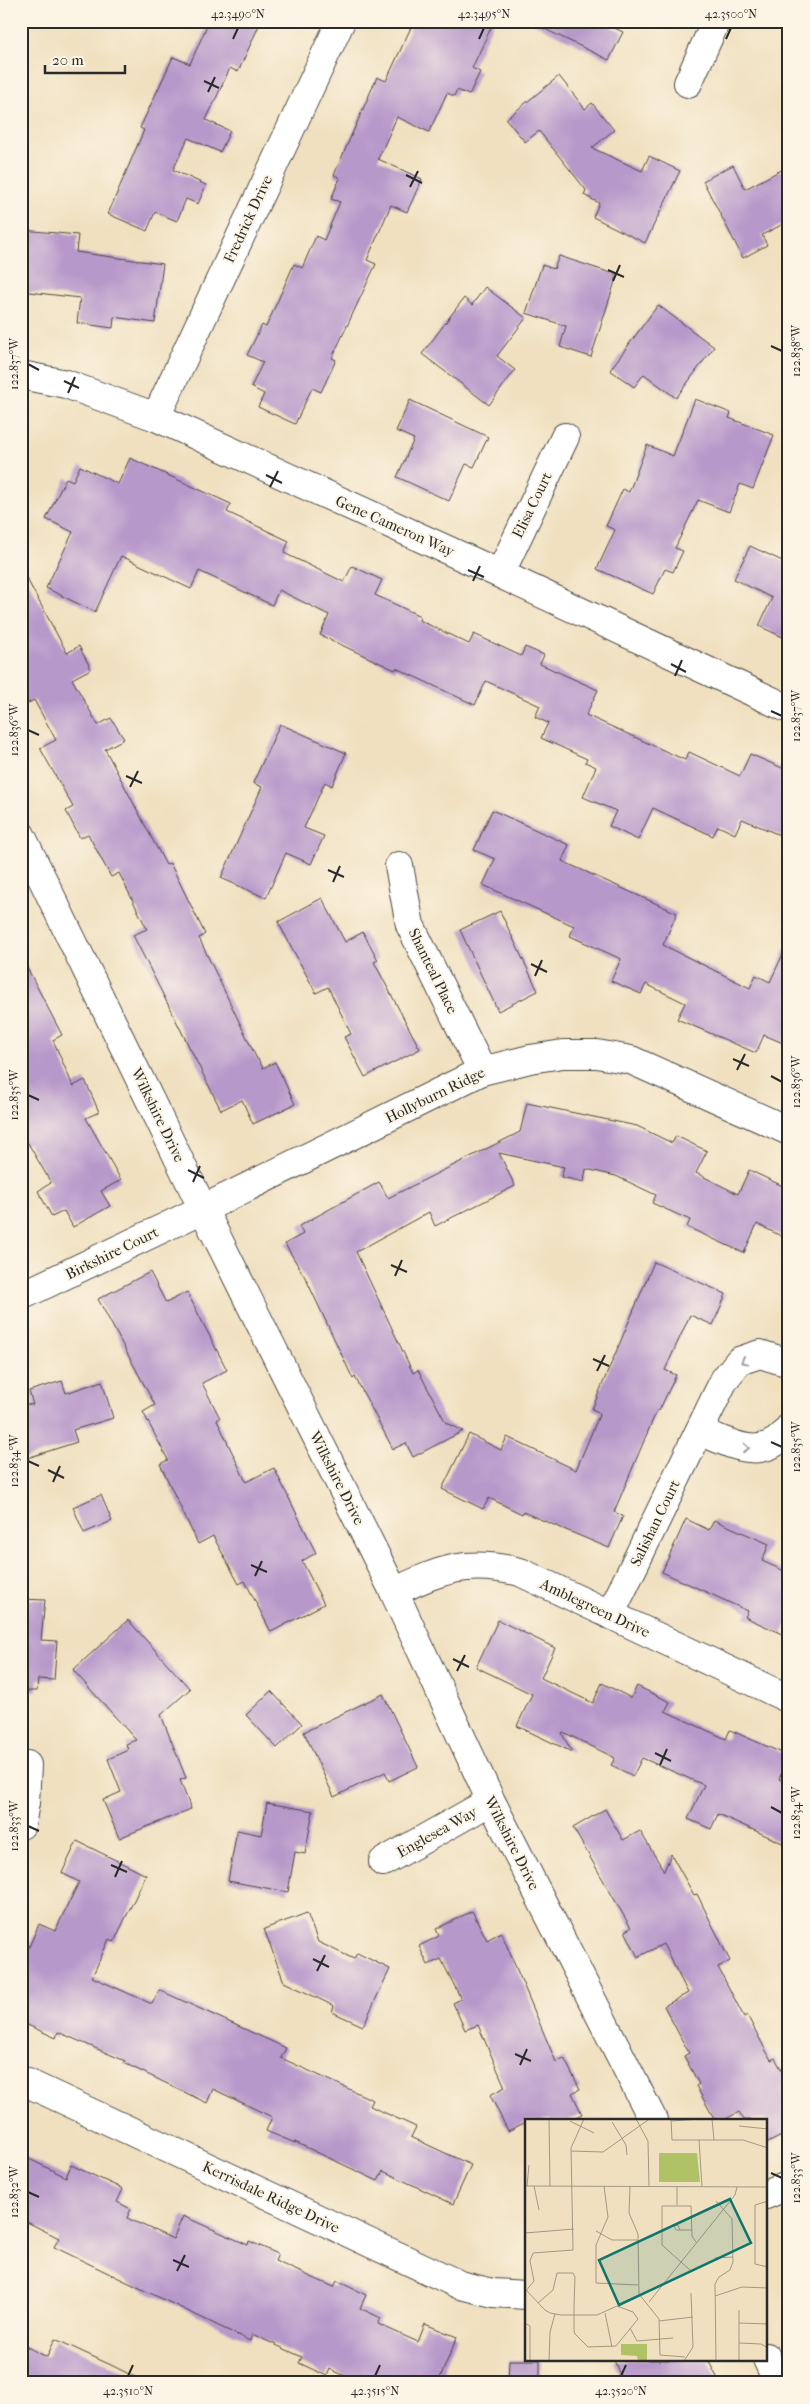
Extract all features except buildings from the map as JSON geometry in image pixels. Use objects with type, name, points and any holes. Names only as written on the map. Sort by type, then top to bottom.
[{"type":"street","name":"Fredrick Drive","points":[[156,418],[340,21]]},
{"type":"street","points":[[688,83],[716,21]]},
{"type":"street","name":"Gene Cameron Way","points":[[21,375],[66,384],[156,418],[500,574],[789,710]]},
{"type":"street","name":"Elisa Court","points":[[500,574],[565,437]]},
{"type":"street","name":"Wilkshire Drive","points":[[21,835],[394,1592],[490,1801],[652,2119]]},
{"type":"street","name":"Shanteal Place","points":[[399,866],[410,925],[482,1071]]},
{"type":"street","name":"Hollyburn Ridge","points":[[204,1209],[482,1071],[530,1058],[563,1054],[597,1054],[631,1060],[789,1131]]},
{"type":"street","name":"Birkshire Court","points":[[21,1296],[204,1209]]},
{"type":"street","name":"Salishan Court","points":[[610,1615],[724,1380],[740,1361],[760,1354],[789,1363]]},
{"type":"street","points":[[700,1431],[738,1447],[758,1449],[780,1440],[789,1428]]},
{"type":"street","name":"Amblegreen Drive","points":[[394,1592],[435,1572],[468,1565],[495,1566],[520,1572],[789,1698]]},
{"type":"street","points":[[21,1825],[25,1803],[27,1765]]},
{"type":"street","name":"Englesea Way","points":[[383,1862],[490,1801]]},
{"type":"street","name":"Kerrisdale Ridge Drive","points":[[21,2080],[460,2286],[493,2293],[525,2295]]},
{"type":"street","points":[[768,2194],[789,2185]]},
{"type":"street","points":[[768,2361],[778,2383]]}]
